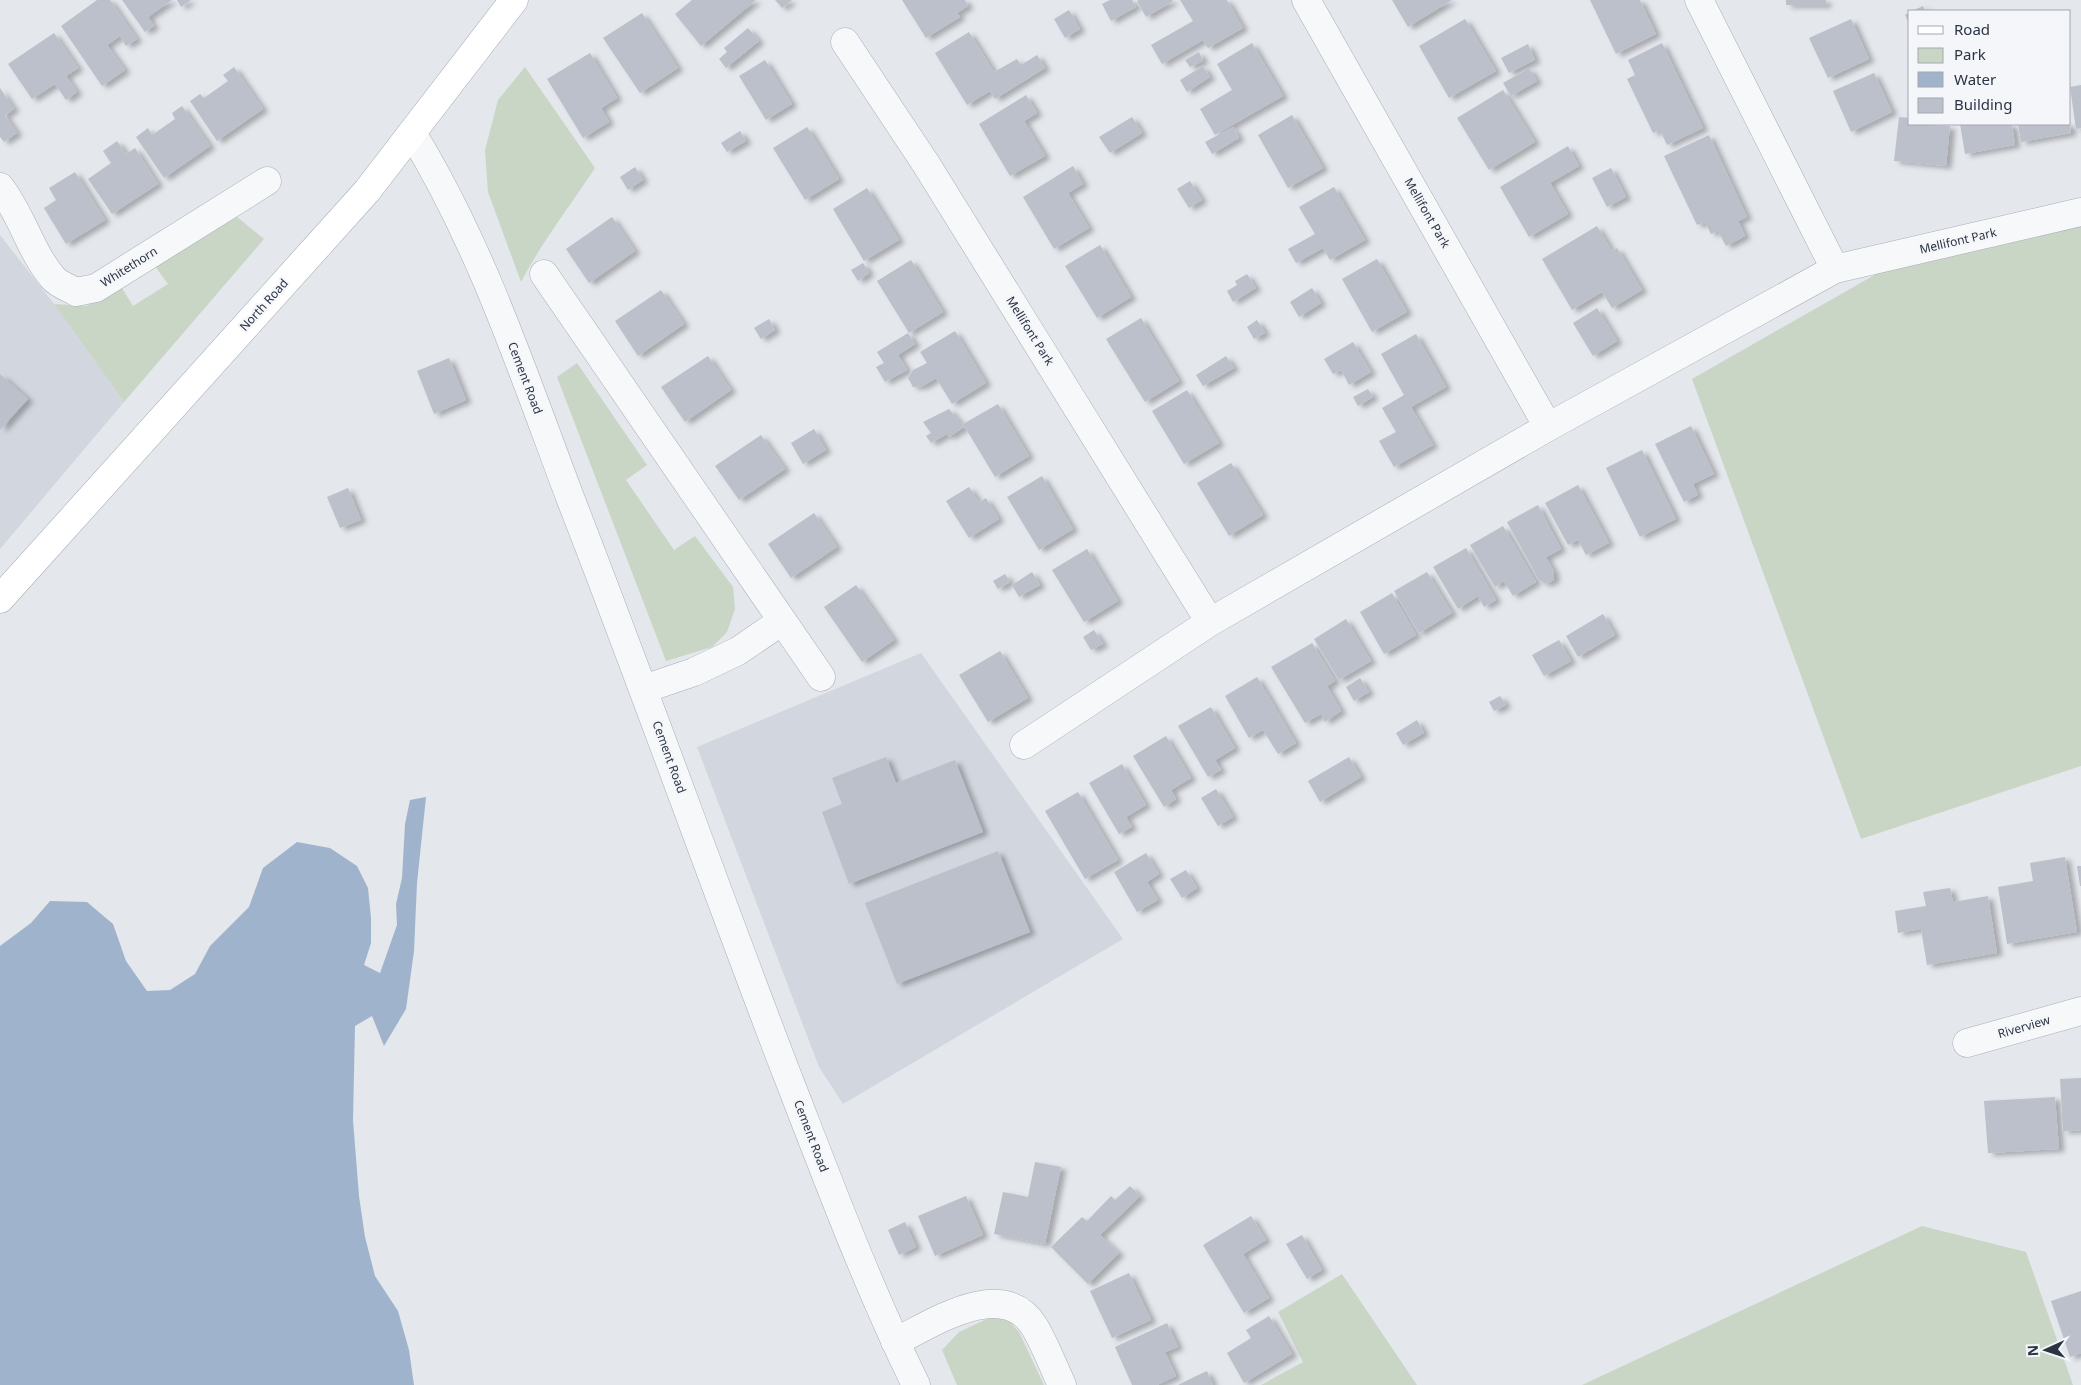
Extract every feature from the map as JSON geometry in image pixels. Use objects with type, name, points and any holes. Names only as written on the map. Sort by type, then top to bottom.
[{"type":"main road","name":"North Road","points":[[0,599],[367,191],[514,0]]},
{"type":"street","name":"Mellifont Park","points":[[1306,0],[1548,427]]},
{"type":"street","points":[[1699,0],[1834,269]]},
{"type":"street","name":"Mellifont Park","points":[[845,42],[926,164],[1210,622]]},
{"type":"street","name":"Cement Road","points":[[412,133],[436,171],[480,263],[644,689],[764,1014],[863,1269],[916,1385]]},
{"type":"street","name":"Whitethorn","points":[[0,187],[6,194],[26,236],[54,279],[76,292],[96,288],[268,181]]},
{"type":"street","name":"Mellifont Park","points":[[1024,745],[1210,622],[1548,427],[1834,269],[2081,212]]},
{"type":"street","points":[[544,274],[821,677]]},
{"type":"street","points":[[644,689],[694,672],[738,651],[782,621]]},
{"type":"street","name":"Riverview","points":[[1967,1043],[2081,1011]]},
{"type":"street","points":[[895,1342],[968,1307],[984,1303],[1004,1305],[1020,1311],[1033,1325],[1062,1385]]},
{"type":"shaded area","points":[[0,235],[54,304],[124,402],[0,549]]},
{"type":"shaded area","points":[[921,653],[1123,939],[843,1104],[819,1067],[697,747]]},
{"type":"green space","points":[[525,67],[595,168],[547,238],[521,282],[488,192],[485,150],[498,100]]},
{"type":"green space","points":[[237,217],[264,239],[124,402],[54,304],[86,306],[122,288],[133,306],[168,284],[154,265]]},
{"type":"green space","points":[[2081,224],[2081,766],[1861,839],[1692,379],[1885,269]]},
{"type":"green space","points":[[577,363],[647,465],[626,480],[674,550],[695,536],[733,587],[735,609],[727,632],[712,647],[666,661],[557,377]]},
{"type":"green space","points":[[1922,1226],[2026,1252],[2073,1385],[1582,1385]]},
{"type":"green space","points":[[1342,1274],[1417,1385],[1261,1385],[1303,1362],[1278,1312]]},
{"type":"green space","points":[[991,1317],[1007,1319],[1019,1332],[1044,1385],[957,1385],[942,1350],[959,1332]]},
{"type":"water","points":[[426,797],[417,883],[414,951],[406,1009],[384,1046],[372,1016],[355,1026],[353,1120],[359,1196],[365,1237],[375,1276],[398,1311],[409,1350],[414,1385],[0,1385],[0,946],[31,923],[50,901],[87,902],[113,924],[126,961],[147,991],[170,990],[195,974],[210,946],[249,907],[263,868],[297,842],[330,848],[357,866],[368,888],[371,918],[371,943],[364,965],[380,973],[397,925],[396,904],[402,878],[405,824],[410,800]]},
{"type":"building","points":[[97,0],[110,0],[137,39],[126,46],[120,36],[107,45],[125,70],[102,86],[61,26]]},
{"type":"building","points":[[122,0],[172,0],[148,17],[154,26],[145,32]]},
{"type":"building","points":[[177,0],[191,0],[181,7]]},
{"type":"building","points":[[692,0],[756,0],[701,46],[675,14]]},
{"type":"building","points":[[775,0],[792,0],[782,8]]},
{"type":"building","points":[[902,0],[965,0],[968,6],[957,13],[960,17],[926,38]]},
{"type":"building","points":[[1110,0],[1132,0],[1136,7],[1111,21],[1102,4]]},
{"type":"building","points":[[1180,0],[1227,0],[1243,28],[1208,48],[1203,40],[1162,64],[1151,45],[1193,21]]},
{"type":"building","points":[[1392,0],[1452,0],[1408,27]]},
{"type":"building","points":[[1590,0],[1640,0],[1656,34],[1616,54]]},
{"type":"building","points":[[1786,0],[1826,0],[1826,5],[1786,5]]},
{"type":"building","points":[[1137,1],[1173,1],[1146,17]]},
{"type":"building","points":[[1923,6],[1925,10],[1914,10]]},
{"type":"building","points":[[1069,10],[1080,29],[1065,38],[1054,19]]},
{"type":"building","points":[[642,13],[678,68],[640,93],[603,38]]},
{"type":"building","points":[[1465,19],[1496,71],[1449,98],[1419,46]]},
{"type":"building","points":[[1851,19],[1869,59],[1828,78],[1809,38]]},
{"type":"building","points":[[748,28],[759,41],[726,68],[719,59],[727,52],[724,48]]},
{"type":"building","points":[[969,32],[994,72],[1017,59],[1021,65],[1037,55],[1045,68],[995,99],[990,91],[967,105],[935,53]]},
{"type":"building","points":[[54,33],[78,68],[66,76],[77,92],[66,100],[55,84],[32,99],[8,64]]},
{"type":"building","points":[[1252,43],[1283,96],[1215,135],[1200,109],[1232,90],[1217,64]]},
{"type":"building","points":[[1662,43],[1703,128],[1667,145],[1660,130],[1653,133],[1627,79],[1635,75],[1628,60]]},
{"type":"building","points":[[1528,44],[1535,60],[1509,73],[1501,58]]},
{"type":"building","points":[[1199,52],[1203,61],[1190,67],[1185,60]]},
{"type":"building","points":[[590,53],[617,98],[601,108],[609,122],[583,138],[547,79]]},
{"type":"building","points":[[765,60],[792,104],[766,120],[739,76]]},
{"type":"building","points":[[1203,66],[1210,77],[1187,92],[1180,80]]},
{"type":"building","points":[[234,67],[263,109],[217,141],[190,101],[200,94],[204,98],[228,81],[223,75]]},
{"type":"building","points":[[1529,68],[1537,81],[1511,96],[1503,83]]},
{"type":"building","points":[[1874,73],[1892,112],[1851,132],[1833,91]]},
{"type":"building","points":[[2081,85],[2081,128],[2076,129],[2071,94],[2071,87]]},
{"type":"building","points":[[0,88],[14,109],[5,115],[17,133],[4,142],[0,137]]},
{"type":"building","points":[[1503,90],[1535,142],[1489,170],[1457,118]]},
{"type":"building","points":[[1026,95],[1037,113],[1024,121],[1045,156],[1010,176],[979,124]]},
{"type":"building","points":[[182,106],[210,146],[164,178],[136,137],[148,128],[152,135],[175,119],[172,113]]},
{"type":"building","points":[[1292,115],[1323,168],[1288,188],[1258,135]]},
{"type":"building","points":[[1132,117],[1142,133],[1110,153],[1099,137]]},
{"type":"building","points":[[1899,117],[1908,118],[1908,125],[1950,126],[1946,166],[1894,161]]},
{"type":"building","points":[[1960,125],[2012,125],[2015,145],[1965,154]]},
{"type":"building","points":[[2018,125],[2070,125],[2071,133],[2021,142]]},
{"type":"building","points":[[807,127],[839,179],[805,200],[773,148]]},
{"type":"building","points":[[1233,127],[1239,138],[1212,154],[1205,142]]},
{"type":"building","points":[[740,131],[746,141],[727,152],[721,143]]},
{"type":"building","points":[[1709,135],[1747,217],[1738,221],[1745,236],[1726,246],[1718,231],[1711,234],[1705,222],[1697,225],[1664,156]]},
{"type":"building","points":[[117,141],[126,154],[135,148],[158,184],[112,214],[88,179],[111,163],[103,151]]},
{"type":"building","points":[[1568,146],[1579,166],[1550,183],[1568,214],[1529,237],[1500,187]]},
{"type":"building","points":[[1073,166],[1083,184],[1068,193],[1089,228],[1054,249],[1023,197]]},
{"type":"building","points":[[635,167],[643,180],[628,190],[620,177]]},
{"type":"building","points":[[1611,168],[1626,197],[1607,207],[1592,178]]},
{"type":"building","points":[[75,172],[105,220],[66,244],[44,208],[56,200],[49,188]]},
{"type":"building","points":[[1190,181],[1202,200],[1189,208],[1177,189]]},
{"type":"building","points":[[1334,187],[1365,240],[1330,260],[1323,248],[1296,263],[1288,249],[1315,234],[1299,207]]},
{"type":"building","points":[[867,188],[899,240],[864,261],[833,209]]},
{"type":"building","points":[[612,217],[635,251],[589,283],[566,249]]},
{"type":"building","points":[[1597,226],[1612,251],[1617,248],[1642,290],[1612,308],[1602,292],[1572,310],[1542,259]]},
{"type":"building","points":[[1100,245],[1131,297],[1097,318],[1065,266]]},
{"type":"building","points":[[1377,259],[1407,312],[1372,332],[1342,279]]},
{"type":"building","points":[[911,260],[943,312],[909,333],[877,281]]},
{"type":"building","points":[[863,263],[869,273],[858,281],[851,270]]},
{"type":"building","points":[[1247,274],[1256,288],[1233,302],[1227,291],[1237,285],[1235,281]]},
{"type":"building","points":[[1312,288],[1321,303],[1299,317],[1290,302]]},
{"type":"building","points":[[661,290],[684,324],[638,356],[615,321]]},
{"type":"building","points":[[1597,308],[1617,341],[1593,356],[1573,323]]},
{"type":"building","points":[[1141,318],[1179,381],[1145,402],[1106,339]]},
{"type":"building","points":[[769,319],[775,330],[761,339],[754,328]]},
{"type":"building","points":[[1257,320],[1265,333],[1254,339],[1247,327]]},
{"type":"building","points":[[955,331],[986,383],[952,404],[936,378],[923,386],[913,387],[908,378],[913,370],[927,363],[920,352]]},
{"type":"building","points":[[908,333],[915,344],[898,355],[907,370],[885,382],[876,367],[884,363],[877,352]]},
{"type":"building","points":[[1416,334],[1446,387],[1411,407],[1433,445],[1394,467],[1379,441],[1396,432],[1382,408],[1404,395],[1381,354]]},
{"type":"building","points":[[1353,342],[1371,372],[1349,385],[1341,370],[1333,374],[1324,359]]},
{"type":"building","points":[[708,356],[731,390],[685,422],[661,387]]},
{"type":"building","points":[[1226,356],[1234,368],[1203,386],[1196,375]]},
{"type":"building","points":[[449,358],[466,400],[434,414],[417,371]]},
{"type":"building","points":[[0,374],[28,399],[0,430]]},
{"type":"building","points":[[1368,389],[1373,397],[1358,406],[1353,397]]},
{"type":"building","points":[[1187,390],[1219,443],[1184,464],[1152,411]]},
{"type":"building","points":[[998,404],[1029,456],[995,477],[963,424]]},
{"type":"building","points":[[949,409],[964,427],[949,437],[947,434],[931,443],[926,436],[931,433],[923,422]]},
{"type":"building","points":[[1691,426],[1714,474],[1693,484],[1698,495],[1684,502],[1655,444]]},
{"type":"building","points":[[814,429],[826,450],[803,464],[791,443]]},
{"type":"building","points":[[761,435],[785,469],[739,500],[715,466]]},
{"type":"building","points":[[1642,450],[1676,519],[1640,537],[1606,468]]},
{"type":"building","points":[[1231,463],[1263,515],[1229,536],[1197,483]]},
{"type":"building","points":[[1042,476],[1073,529],[1039,550],[1007,497]]},
{"type":"building","points":[[1578,485],[1609,543],[1586,555],[1578,540],[1568,545],[1545,503]]},
{"type":"building","points":[[969,487],[979,502],[986,498],[999,519],[969,538],[946,501]]},
{"type":"building","points":[[348,488],[361,520],[340,528],[327,497]]},
{"type":"building","points":[[1538,505],[1561,549],[1546,557],[1554,572],[1554,580],[1546,584],[1539,580],[1507,522]]},
{"type":"building","points":[[814,513],[837,547],[791,578],[768,544]]},
{"type":"building","points":[[1503,526],[1536,582],[1513,596],[1504,581],[1495,587],[1470,545]]},
{"type":"building","points":[[1466,548],[1496,600],[1484,607],[1478,596],[1458,609],[1433,567]]},
{"type":"building","points":[[1087,549],[1118,601],[1084,622],[1052,570]]},
{"type":"building","points":[[1032,572],[1040,585],[1019,597],[1012,585]]},
{"type":"building","points":[[1427,572],[1452,613],[1419,633],[1394,591]]},
{"type":"building","points":[[1005,574],[1010,582],[998,589],[993,581]]},
{"type":"building","points":[[856,585],[894,640],[862,662],[824,607]]},
{"type":"building","points":[[1392,593],[1416,635],[1384,654],[1360,612]]},
{"type":"building","points":[[1603,614],[1615,635],[1578,657],[1566,636]]},
{"type":"building","points":[[1346,619],[1371,661],[1339,680],[1314,639]]},
{"type":"building","points":[[1094,630],[1103,644],[1091,650],[1083,637]]},
{"type":"building","points":[[1559,640],[1571,661],[1544,676],[1532,655]]},
{"type":"building","points":[[1312,643],[1335,681],[1327,686],[1341,711],[1325,722],[1321,714],[1305,723],[1271,667]]},
{"type":"building","points":[[1000,651],[1028,698],[988,722],[959,675]]},
{"type":"building","points":[[1257,677],[1296,743],[1278,754],[1263,730],[1249,738],[1225,696]]},
{"type":"building","points":[[1360,678],[1369,692],[1354,701],[1346,687]]},
{"type":"building","points":[[1500,696],[1506,705],[1494,711],[1489,702]]},
{"type":"building","points":[[1211,707],[1235,748],[1215,760],[1221,770],[1208,777],[1178,726]]},
{"type":"building","points":[[1417,720],[1424,733],[1403,745],[1396,733]]},
{"type":"building","points":[[1166,736],[1191,778],[1171,790],[1176,799],[1164,807],[1133,756]]},
{"type":"building","points":[[886,757],[896,783],[955,760],[983,832],[849,884],[822,812],[842,804],[832,778]]},
{"type":"building","points":[[1349,757],[1361,777],[1320,802],[1308,781]]},
{"type":"building","points":[[1122,764],[1146,805],[1126,817],[1132,827],[1119,834],[1089,783]]},
{"type":"building","points":[[1216,789],[1233,817],[1218,826],[1201,798]]},
{"type":"building","points":[[1078,792],[1118,860],[1085,879],[1045,811]]},
{"type":"building","points":[[998,851],[1030,932],[897,984],[865,903]]},
{"type":"building","points":[[1146,853],[1159,874],[1147,882],[1158,900],[1137,912],[1114,872]]},
{"type":"building","points":[[2065,857],[2077,932],[2007,944],[1998,887],[2033,881],[2030,863]]},
{"type":"building","points":[[2077,866],[2081,866],[2081,886],[2080,886]]},
{"type":"building","points":[[1186,870],[1197,888],[1182,898],[1170,879]]},
{"type":"building","points":[[1950,888],[1953,902],[1988,896],[1997,953],[1927,965],[1921,929],[1898,933],[1895,911],[1926,906],[1923,892]]},
{"type":"building","points":[[2081,1078],[2081,1130],[2063,1131],[2060,1079]]},
{"type":"building","points":[[2055,1097],[2059,1149],[1988,1153],[1984,1101]]},
{"type":"building","points":[[1035,1162],[1061,1167],[1045,1244],[994,1234],[1003,1192],[1028,1197]]},
{"type":"building","points":[[1130,1186],[1140,1196],[1100,1235],[1119,1253],[1088,1284],[1051,1247],[1082,1217],[1087,1221],[1111,1196],[1115,1200]]},
{"type":"building","points":[[966,1196],[983,1235],[935,1256],[918,1216]]},
{"type":"building","points":[[1251,1216],[1266,1240],[1243,1254],[1269,1298],[1244,1313],[1203,1245]]},
{"type":"building","points":[[905,1222],[916,1247],[899,1255],[888,1230]]},
{"type":"building","points":[[1302,1235],[1322,1270],[1307,1279],[1286,1244]]},
{"type":"building","points":[[1129,1273],[1151,1320],[1112,1338],[1090,1291]]},
{"type":"building","points":[[2081,1291],[2081,1353],[2070,1357],[2051,1301]]},
{"type":"building","points":[[1269,1316],[1292,1354],[1244,1383],[1227,1353],[1251,1338],[1246,1330]]},
{"type":"building","points":[[1167,1323],[1178,1347],[1165,1352],[1176,1376],[1157,1385],[1132,1385],[1115,1347]]},
{"type":"building","points":[[1207,1371],[1213,1385],[1178,1385],[1194,1377]]}]
